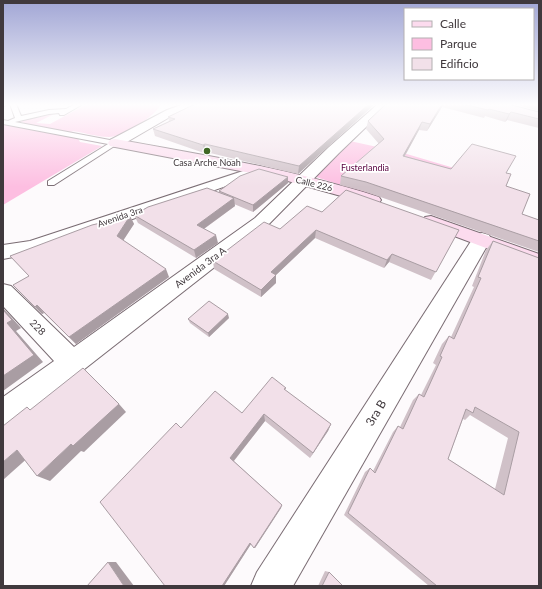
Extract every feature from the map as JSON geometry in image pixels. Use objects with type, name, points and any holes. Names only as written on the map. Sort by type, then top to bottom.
[{"type":"street","points":[[114,143],[133,131]]},
{"type":"street","name":"Avenida 3ra A","points":[[3,415],[261,222],[355,131]]},
{"type":"street","name":"Calle 226","points":[[114,143],[258,170],[357,195],[386,205]]},
{"type":"street","name":"Avenida 3ra","points":[[3,252],[32,247],[258,170]]},
{"type":"street","points":[[416,216],[539,261]]},
{"type":"street","name":"3ra B","points":[[271,586],[482,239]]},
{"type":"street","name":"228","points":[[3,292],[73,363]]},
{"type":"lane","name":"Calle 226","points":[[54,131],[114,143]]},
{"type":"lane","points":[[51,183],[114,143]]},
{"type":"green space","points":[[3,131],[72,131],[75,133],[80,142],[102,146],[3,205]]},
{"type":"green space","points":[[74,131],[127,131],[115,136],[104,137]]},
{"type":"green space","name":"Fusterlandia","points":[[350,141],[400,152],[471,173],[390,180],[374,196],[313,176]]},
{"type":"building","points":[[161,131],[338,131],[299,166],[205,144],[203,145]]},
{"type":"building","points":[[377,131],[417,131],[403,156],[451,169],[472,144],[516,156],[506,173],[511,174],[506,186],[530,194],[522,214],[539,220],[539,241],[366,182],[341,176],[384,139]]},
{"type":"building","points":[[259,169],[288,177],[253,205],[219,191],[240,176]]},
{"type":"building","points":[[207,188],[234,198],[197,225],[216,235],[194,250],[134,215],[148,207]]},
{"type":"building","points":[[346,190],[459,230],[436,272],[392,254],[387,260],[316,230],[271,272],[276,275],[261,290],[213,261],[264,222],[280,229],[307,206],[322,212]]},
{"type":"building","points":[[130,216],[117,236],[166,269],[69,337],[37,305],[35,307],[13,285],[29,276],[10,256],[92,225]]},
{"type":"building","points":[[493,241],[539,258],[539,586],[437,586],[348,513],[370,468],[375,473],[398,426],[403,429],[419,394],[424,397],[442,357],[440,356],[449,336],[454,339],[481,278],[478,277]],"holes":[[[475,407],[519,432],[504,495],[448,459],[466,409],[473,413]]]},
{"type":"building","points":[[209,301],[228,314],[208,333],[188,319]]},
{"type":"building","points":[[3,310],[12,320],[7,323],[34,355],[3,376]]},
{"type":"building","points":[[83,368],[119,404],[73,446],[71,444],[37,476],[17,450],[3,462],[3,426],[27,407],[30,410]]},
{"type":"building","points":[[272,377],[286,388],[284,389],[331,424],[313,453],[264,414],[230,458],[282,505],[254,548],[250,543],[222,586],[165,586],[100,502],[176,423],[181,428],[215,391],[242,413]]},
{"type":"building","points":[[108,562],[124,586],[87,586]]},
{"type":"building","points":[[329,572],[343,586],[322,586]]},
{"type":"place","name":"Casa Arche Noah","points":[[207,151]]}]
